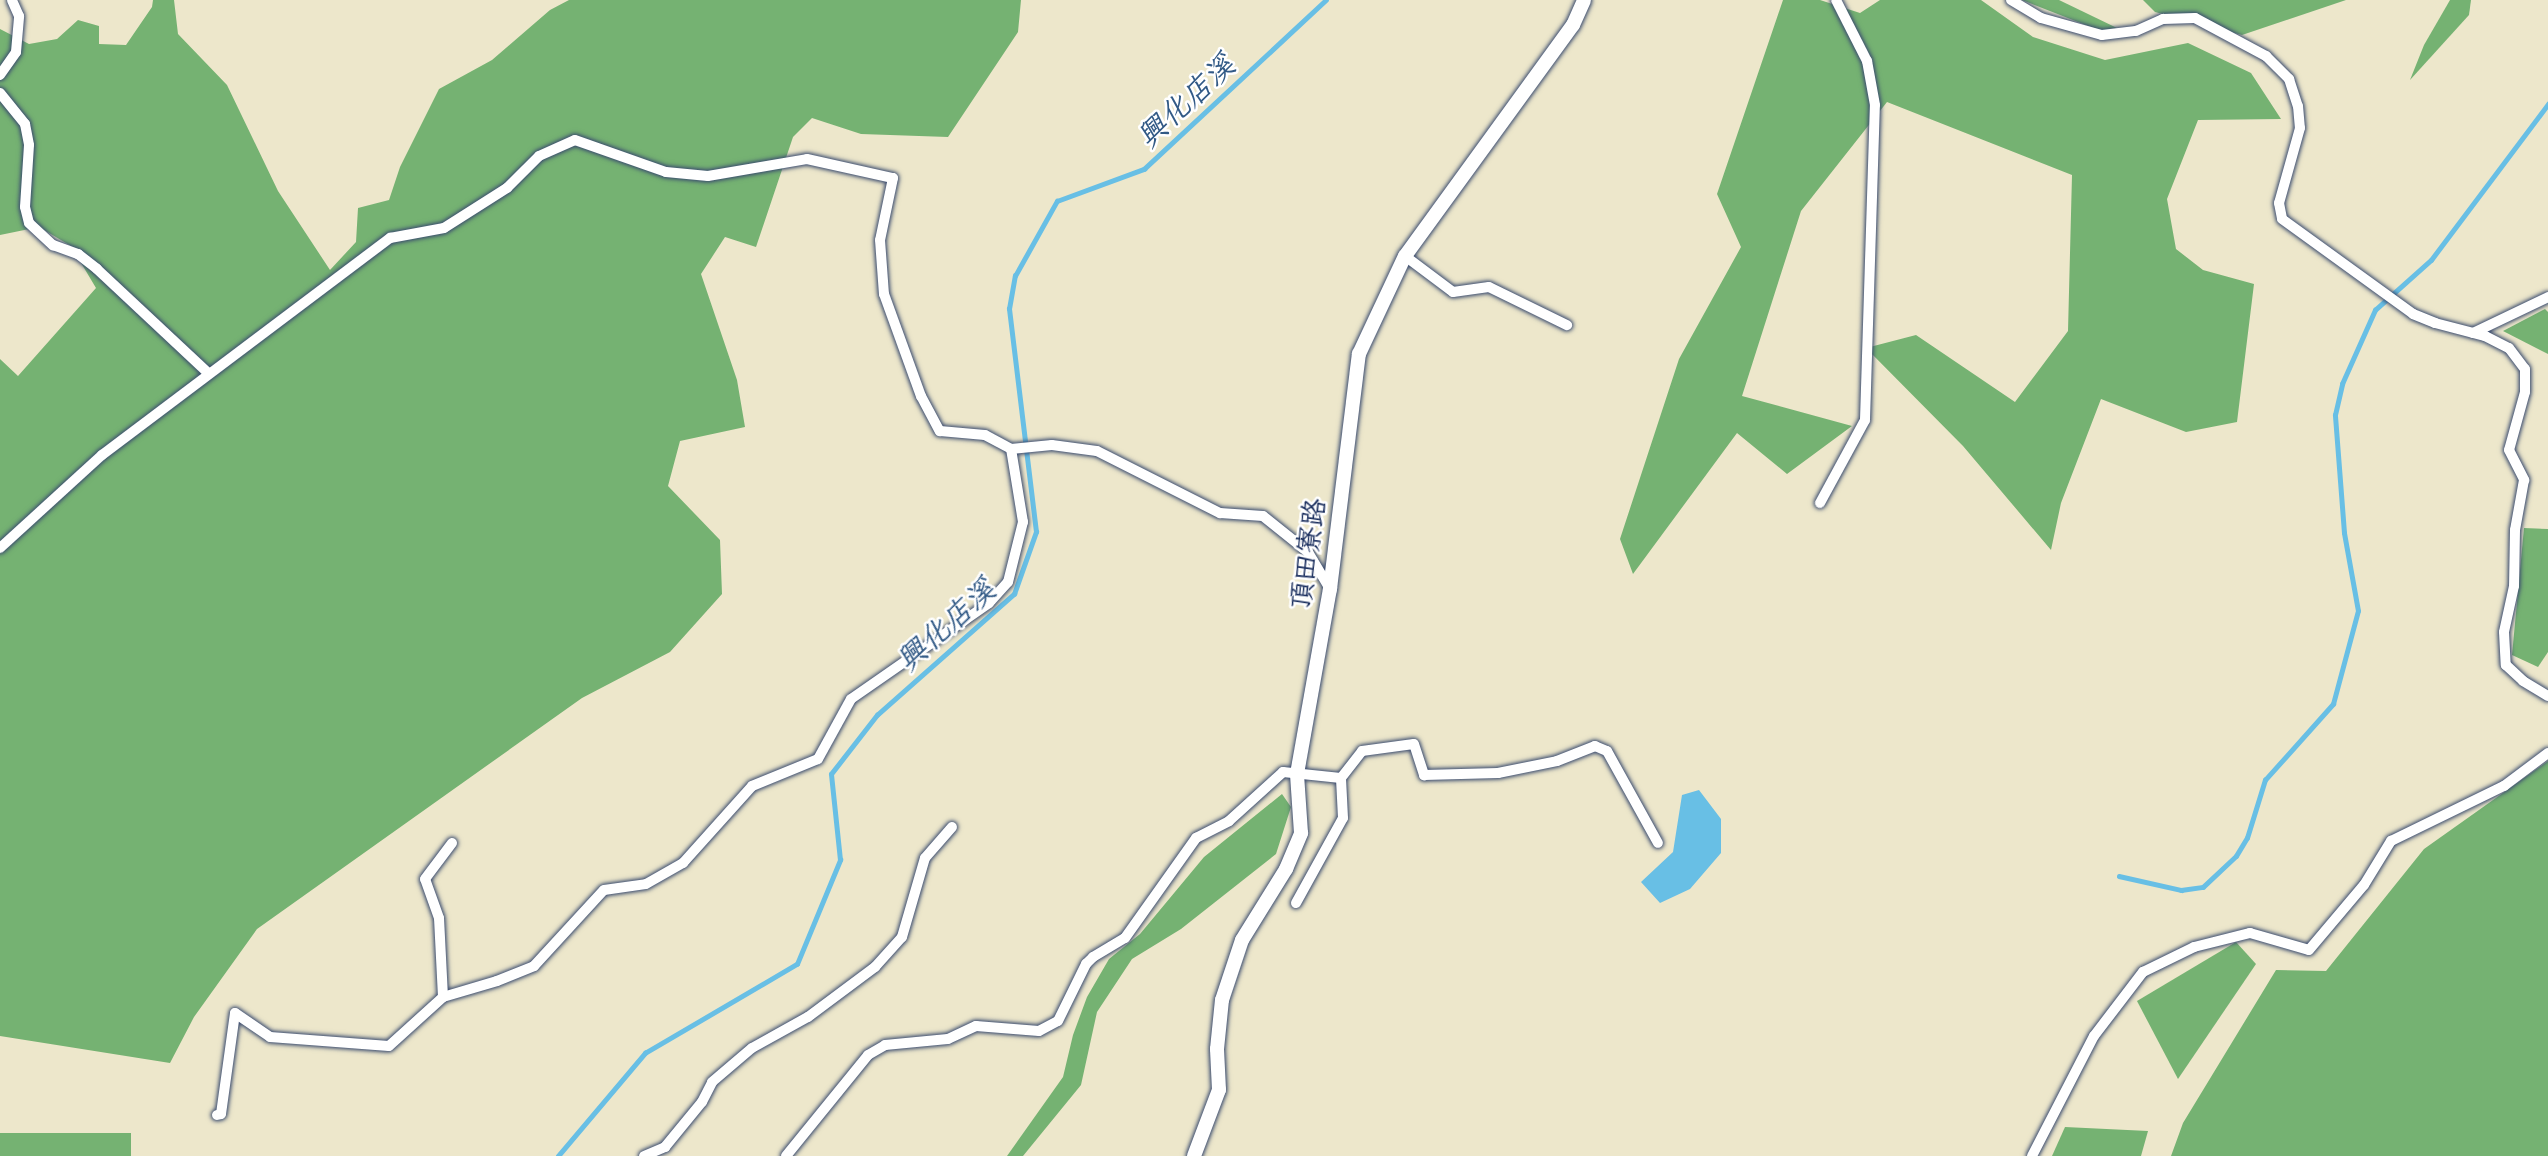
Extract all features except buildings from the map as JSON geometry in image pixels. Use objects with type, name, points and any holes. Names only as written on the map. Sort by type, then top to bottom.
[{"type":"street","points":[[0,75],[16,52],[19,16],[12,0]]},
{"type":"street","name":"頂田寮路","points":[[1195,1156],[1219,1090],[1217,1049],[1222,1000],[1242,940],[1286,869],[1301,833],[1297,774],[1329,589],[1359,354],[1405,256],[1573,25],[1584,0]]},
{"type":"street","points":[[1820,503],[1865,420],[1874,119],[1867,61],[1836,0]]},
{"type":"street","points":[[2011,0],[2041,18],[2102,35],[2136,31],[2164,19],[2195,18],[2266,56],[2289,79],[2299,117],[2300,128],[2279,203],[2282,219],[2413,314],[2473,333],[2509,348],[2525,369],[2525,392],[2509,450],[2524,480],[2515,530],[2514,586],[2505,643],[2506,665],[2523,681],[2548,696]]},
{"type":"street","points":[[0,93],[25,124],[29,145],[25,207],[29,223],[52,245],[78,254],[97,269],[208,373]]},
{"type":"street","points":[[0,548],[102,455],[390,238],[444,228],[507,188],[539,156],[575,141],[677,173],[708,176],[807,159],[894,178],[880,240],[884,294],[921,396],[940,431],[985,435],[1011,449],[1052,446],[1097,451],[1220,513],[1263,516],[1308,552],[1329,589]]},
{"type":"street","points":[[1405,256],[1452,292],[1489,287],[1567,325]]},
{"type":"street","points":[[2473,333],[2548,297]]},
{"type":"street","points":[[217,1115],[221,1114],[235,1013],[270,1037],[389,1046],[443,997],[497,981],[534,965],[604,890],[646,884],[683,863],[752,786],[818,759],[851,699],[878,677],[989,604],[1008,582],[1023,522],[1011,449]]},
{"type":"street","points":[[1296,903],[1343,818],[1341,778],[1362,751],[1413,744],[1424,775],[1498,774],[1557,761],[1595,746],[1606,751],[1658,843]]},
{"type":"street","points":[[2032,1156],[2094,1036],[2143,972],[2194,947],[2250,933],[2309,950],[2364,885],[2391,841],[2504,786],[2548,753]]},
{"type":"street","points":[[786,1156],[868,1055],[885,1045],[948,1039],[976,1026],[1039,1031],[1058,1021],[1086,964],[1125,938],[1196,838],[1229,821],[1283,772],[1341,778]]},
{"type":"street","points":[[644,1156],[665,1147],[702,1102],[712,1082],[752,1048],[808,1017],[875,967],[902,937],[925,858],[952,827]]},
{"type":"street","points":[[443,997],[439,918],[425,879],[452,843]]},
{"type":"green space","points":[[153,0],[174,0],[178,34],[227,85],[278,191],[330,270],[356,242],[358,208],[389,200],[400,167],[439,89],[492,60],[550,10],[569,0],[1021,0],[1018,32],[948,137],[861,134],[812,118],[793,137],[756,247],[725,237],[701,274],[737,380],[745,427],[680,441],[668,486],[720,540],[722,594],[670,652],[582,698],[257,929],[194,1017],[170,1063],[0,1036],[0,359],[18,376],[96,288],[71,246],[39,227],[0,235],[0,29],[29,44],[57,39],[78,20],[99,26],[99,44],[126,45],[152,7]]},
{"type":"green space","points":[[1783,0],[1820,0],[1860,13],[1880,0],[1981,0],[2033,37],[2105,60],[2188,43],[2251,73],[2281,119],[2198,120],[2167,199],[2176,249],[2203,270],[2254,284],[2237,422],[2186,432],[2101,399],[2061,503],[2051,550],[1963,446],[1866,348],[1916,335],[2015,402],[2068,331],[2072,175],[1887,102],[1801,211],[1742,396],[1852,426],[1787,474],[1737,433],[1633,574],[1620,539],[1679,359],[1741,247],[1717,194]]},
{"type":"green space","points":[[2022,0],[2059,0],[2117,28],[2101,31]]},
{"type":"green space","points":[[2143,0],[2346,0],[2242,35],[2155,12]]},
{"type":"green space","points":[[2450,0],[2471,0],[2469,15],[2410,80],[2424,45]]},
{"type":"green space","points":[[2545,309],[2548,312],[2548,354],[2503,331]]},
{"type":"green space","points":[[2524,528],[2548,529],[2548,652],[2538,667],[2512,655]]},
{"type":"green space","points":[[2548,761],[2548,1156],[2171,1156],[2183,1123],[2276,970],[2326,971],[2424,849]]},
{"type":"green space","points":[[1282,794],[1291,807],[1276,854],[1181,929],[1132,959],[1097,1012],[1081,1085],[1023,1156],[1007,1156],[1063,1077],[1073,1035],[1087,997],[1109,959],[1140,934],[1204,857]]},
{"type":"green space","points":[[2236,942],[2256,964],[2178,1079],[2137,1001]]},
{"type":"green space","points":[[2065,1127],[2148,1131],[2141,1156],[2052,1156]]},
{"type":"green space","points":[[0,1133],[131,1133],[131,1156],[0,1156]]},
{"type":"water","points":[[1699,790],[1721,819],[1721,853],[1690,889],[1660,903],[1641,882],[1673,852],[1682,795]]},
{"type":"waterway","name":"興化店溪","points":[[558,1156],[645,1053],[797,964],[840,860],[831,774],[877,715],[1014,594],[1036,532],[1009,309],[1015,276],[1057,201],[1144,169],[1326,0]]},
{"type":"waterway","points":[[2119,876],[2181,890],[2203,887],[2236,856],[2247,838],[2265,780],[2333,704],[2358,611],[2344,533],[2335,415],[2342,384],[2375,310],[2431,260],[2548,104]]}]
